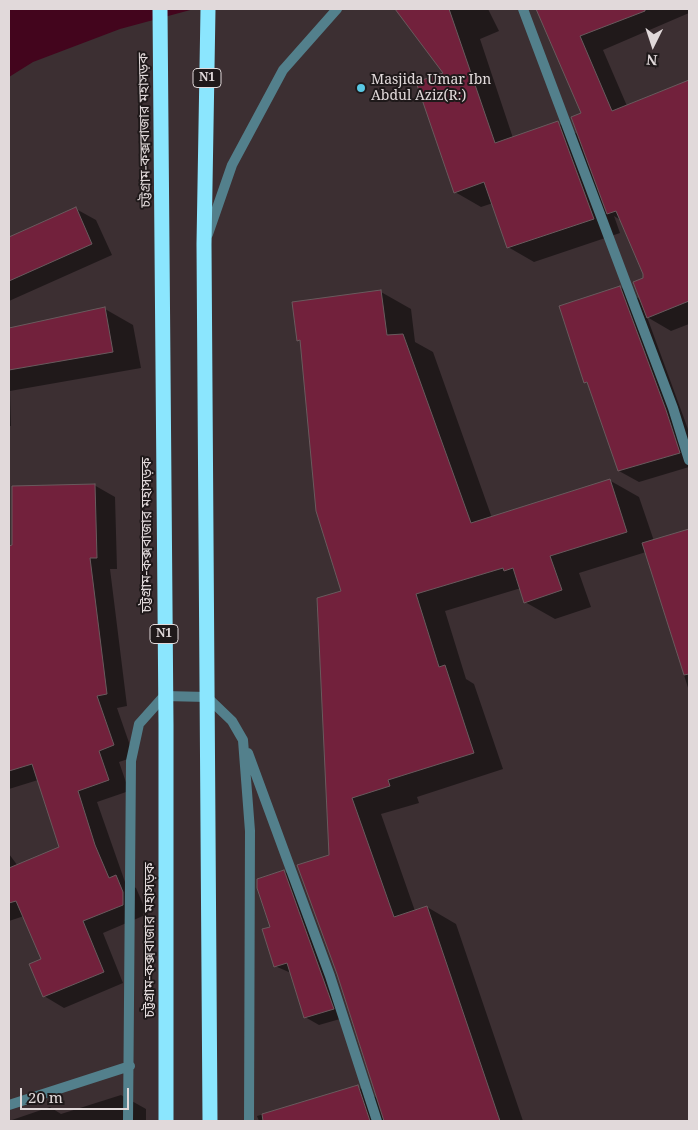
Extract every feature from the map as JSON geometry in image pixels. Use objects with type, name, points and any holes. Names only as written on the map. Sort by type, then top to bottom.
[{"type":"highway","name":"চট্টগ্রাম-কক্সবাজার মহাসড়ক","points":[[160,9],[166,1121]]},
{"type":"highway","name":"N1","points":[[208,9],[204,244],[210,1121]]},
{"type":"street","points":[[204,244],[232,165],[283,70],[337,9]]},
{"type":"street","points":[[523,9],[673,408],[689,460]]},
{"type":"street","points":[[128,1121],[130,1066],[131,761],[139,724],[164,696],[208,697],[232,720],[243,740],[330,976],[377,1121]]},
{"type":"street","points":[[243,740],[250,831],[250,1121]]},
{"type":"street","points":[[9,1105],[130,1066]]},
{"type":"shaded area","points":[[9,9],[194,9],[120,29],[33,62],[9,77]]},
{"type":"building","points":[[395,9],[449,9],[495,143],[558,121],[594,219],[507,248],[484,182],[454,193],[416,82],[443,73]]},
{"type":"building","points":[[536,9],[645,9],[645,11],[580,36],[612,111],[689,80],[689,301],[647,318],[633,282],[643,278],[643,274],[616,211],[607,214],[571,117],[581,113]]},
{"type":"building","points":[[76,207],[92,244],[9,281],[9,237]]},
{"type":"building","points":[[620,286],[680,453],[618,471],[587,382],[584,383],[559,306]]},
{"type":"building","points":[[381,290],[387,335],[403,334],[471,523],[610,479],[627,532],[550,556],[562,590],[524,603],[513,568],[504,571],[503,568],[416,594],[439,667],[445,665],[474,753],[388,780],[390,786],[352,798],[394,917],[427,906],[500,1121],[384,1121],[337,974],[297,865],[329,855],[317,598],[341,591],[316,511],[300,340],[297,341],[292,302]]},
{"type":"building","points":[[105,307],[113,352],[9,370],[9,328]]},
{"type":"building","points":[[95,484],[97,558],[90,558],[107,694],[97,696],[114,745],[99,751],[109,780],[78,791],[95,845],[109,878],[116,875],[123,892],[123,905],[83,921],[104,972],[43,997],[29,964],[41,959],[16,901],[9,903],[9,868],[59,847],[32,764],[9,771],[9,546],[12,545],[12,486]]},
{"type":"building","points":[[689,529],[689,674],[684,675],[642,543]]},
{"type":"building","points":[[284,870],[334,1009],[304,1018],[287,963],[274,967],[262,929],[270,927],[257,888],[257,879]]},
{"type":"building","points":[[358,1085],[370,1121],[263,1121],[262,1114]]},
{"type":"place","name":"Masjida Umar Ibn Abdul Aziz(R:)","points":[[361,88]]}]
